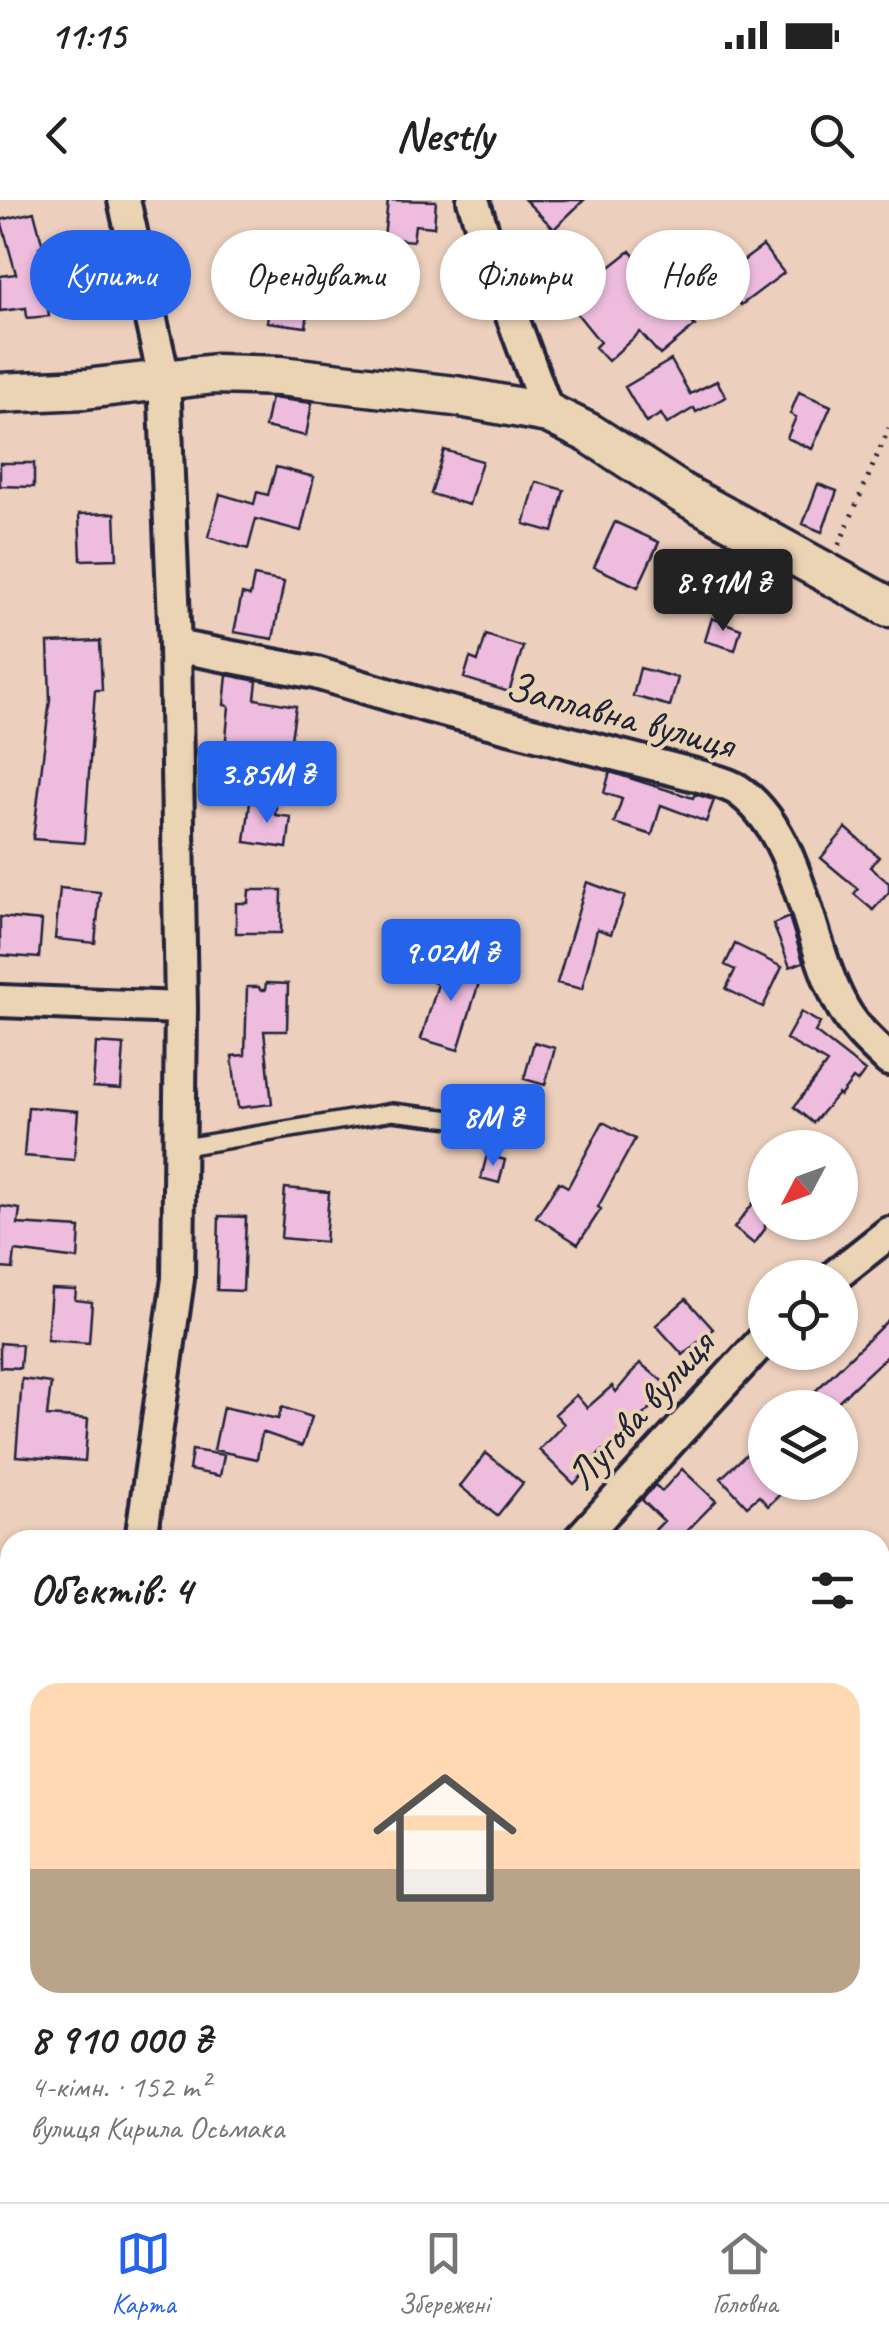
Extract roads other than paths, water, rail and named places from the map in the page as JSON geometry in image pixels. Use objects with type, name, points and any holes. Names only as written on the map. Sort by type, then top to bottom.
[{"type":"street","points":[[124,200],[164,378],[175,646],[180,1008],[178,1278],[142,1530]]},
{"type":"street","points":[[473,200],[548,414]]},
{"type":"street","points":[[0,393],[85,389],[215,374],[280,376],[455,396],[548,414],[589,433],[683,494],[889,606]]},
{"type":"street","name":"Заплавна вулиця","points":[[175,646],[316,673],[739,790],[768,817],[782,846],[844,1010],[889,1060]]},
{"type":"street","points":[[0,1001],[180,1008]]},
{"type":"street","points":[[854,1260],[889,1232]]},
{"type":"street","name":"Лугова вулиця","points":[[589,1530],[748,1357]]},
{"type":"lane","points":[[178,1148],[392,1112],[461,1120]]}]
